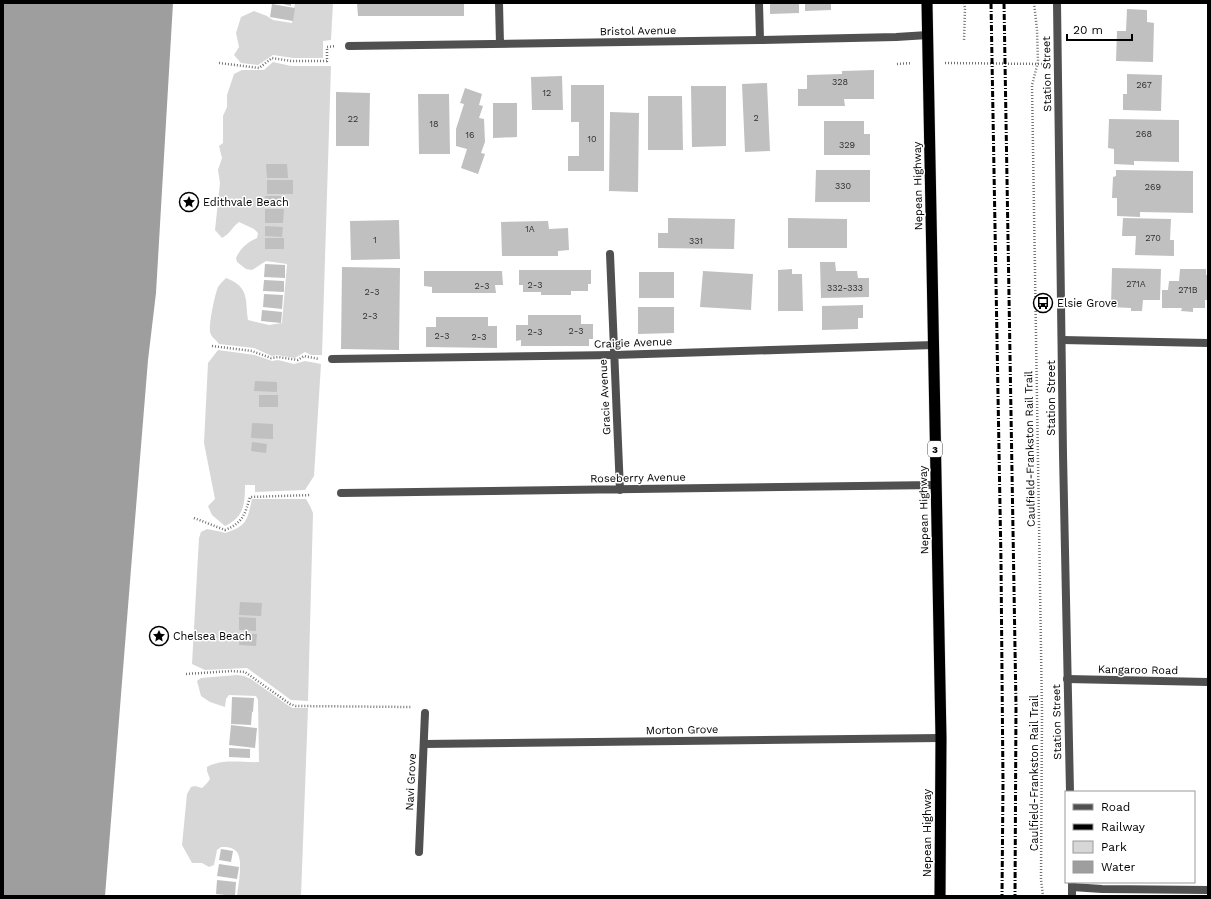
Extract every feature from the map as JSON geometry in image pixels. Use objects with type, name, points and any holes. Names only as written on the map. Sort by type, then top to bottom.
[{"type":"highway","name":"Nepean Highway","points":[[927,3],[941,738],[940,896]]},
{"type":"street","points":[[499,3],[500,44]]},
{"type":"street","points":[[759,3],[760,40]]},
{"type":"street","name":"Station Street","points":[[1057,3],[1070,791]]},
{"type":"street","name":"Bristol Avenue","points":[[349,46],[760,40],[928,35]]},
{"type":"street","name":"Gracie Avenue","points":[[610,254],[620,490]]},
{"type":"street","points":[[1062,340],[1208,343]]},
{"type":"street","name":"Craigie Avenue","points":[[332,359],[614,354],[934,345]]},
{"type":"street","name":"Roseberry Avenue","points":[[341,493],[936,485]]},
{"type":"street","name":"Kangaroo Road","points":[[1067,679],[1208,682]]},
{"type":"street","name":"Navi Grove","points":[[419,852],[425,713]]},
{"type":"street","name":"Morton Grove","points":[[424,744],[941,738]]},
{"type":"street","points":[[1072,896],[1072,884],[1102,889],[1208,890]]},
{"type":"path","points":[[964,3],[964,42]]},
{"type":"path","name":"Caulfield-Frankston Rail Trail","points":[[1034,3],[1038,30],[1037,64],[1032,85],[1042,712],[1041,880],[1043,896]]},
{"type":"path","points":[[219,63],[260,68],[272,58],[291,61],[327,61],[327,46],[349,46]]},
{"type":"path","points":[[897,64],[1058,64]]},
{"type":"path","points":[[212,346],[252,351],[271,358],[278,357],[298,360],[304,356],[316,359],[332,359]]},
{"type":"path","points":[[194,518],[225,530],[236,525],[245,514],[250,497],[311,495]]},
{"type":"path","points":[[186,674],[232,671],[245,672],[290,704],[296,706],[409,706],[425,713]]},
{"type":"green space","points":[[295,3],[333,3],[331,40],[323,41],[323,58],[293,58],[273,55],[258,65],[241,63],[234,55],[239,47],[236,33],[241,17],[254,11],[273,20],[292,23]]},
{"type":"green space","points":[[273,62],[291,66],[331,66],[322,355],[311,355],[305,352],[295,358],[277,355],[272,356],[254,348],[219,344],[210,333],[211,315],[217,291],[219,286],[226,278],[234,282],[243,290],[246,300],[248,320],[269,325],[282,323],[287,264],[266,261],[252,270],[246,269],[237,262],[236,258],[244,246],[257,238],[258,233],[254,229],[239,222],[227,235],[222,238],[215,230],[220,183],[218,170],[222,158],[219,146],[223,143],[223,116],[227,107],[227,95],[234,74],[242,70],[264,70]]},
{"type":"green space","points":[[218,350],[255,355],[272,361],[278,360],[294,364],[305,361],[321,364],[314,476],[305,490],[255,492],[255,485],[245,485],[244,504],[240,514],[225,526],[212,515],[208,506],[215,499],[204,443],[208,363]]},
{"type":"green space","points":[[252,499],[306,499],[313,513],[308,701],[291,700],[247,668],[205,670],[192,664],[199,538],[201,532],[207,529],[225,533],[238,528],[247,518]]},
{"type":"green space","points":[[237,675],[251,679],[293,708],[308,708],[301,896],[237,896],[240,860],[236,851],[231,848],[221,847],[217,850],[214,865],[209,867],[202,863],[192,863],[182,845],[187,794],[191,787],[195,786],[202,788],[208,782],[210,779],[207,767],[213,764],[226,762],[259,762],[258,700],[256,696],[229,695],[226,699],[225,707],[210,702],[201,696],[197,681],[201,678]]},
{"type":"water","points":[[3,3],[173,3],[156,293],[148,360],[105,896],[3,896]]},
{"type":"building","points":[[279,3],[291,3],[291,6]]},
{"type":"building","points":[[357,3],[464,3],[464,16],[358,16]]},
{"type":"building","points":[[770,3],[799,3],[799,13],[770,14]]},
{"type":"building","points":[[805,3],[831,3],[831,10],[805,11]]},
{"type":"building","points":[[272,4],[295,8],[293,21],[270,17]]},
{"type":"building","points":[[1127,9],[1147,10],[1147,22],[1154,23],[1153,62],[1116,61],[1117,31],[1126,31]]},
{"type":"building","points":[[874,70],[874,99],[844,99],[845,106],[798,106],[798,89],[807,89],[807,75],[842,74],[842,71]]},
{"type":"building","points":[[1127,74],[1162,75],[1161,111],[1123,110],[1123,94],[1127,94]]},
{"type":"building","points":[[562,76],[563,110],[532,110],[531,77]]},
{"type":"building","points":[[767,83],[770,151],[745,152],[742,84]]},
{"type":"building","points":[[571,85],[604,85],[604,171],[568,171],[568,156],[579,156],[579,122],[571,122]]},
{"type":"building","points":[[691,86],[726,86],[726,146],[692,147]]},
{"type":"building","points":[[465,88],[482,94],[479,105],[483,106],[479,118],[484,119],[485,142],[481,153],[485,154],[478,174],[461,168],[467,149],[456,146],[456,129],[464,104],[460,103]]},
{"type":"building","points":[[336,92],[370,93],[369,146],[336,146]]},
{"type":"building","points":[[418,94],[449,94],[450,154],[419,154]]},
{"type":"building","points":[[648,96],[682,96],[683,150],[648,150]]},
{"type":"building","points":[[493,103],[517,103],[517,137],[493,138]]},
{"type":"building","points":[[610,112],[639,113],[638,192],[609,191]]},
{"type":"building","points":[[1109,119],[1179,120],[1179,162],[1134,161],[1134,165],[1114,164],[1114,149],[1108,148]]},
{"type":"building","points":[[824,121],[864,121],[864,134],[870,134],[870,155],[824,155]]},
{"type":"building","points":[[266,164],[287,164],[288,178],[267,178]]},
{"type":"building","points":[[816,170],[870,170],[870,202],[815,202]]},
{"type":"building","points":[[1116,170],[1193,171],[1193,213],[1140,212],[1140,217],[1117,216],[1117,198],[1112,198],[1113,177],[1116,176]]},
{"type":"building","points":[[267,180],[293,180],[293,194],[267,194]]},
{"type":"building","points":[[265,196],[282,196],[282,207],[265,207]]},
{"type":"building","points":[[265,209],[284,209],[283,223],[265,223]]},
{"type":"building","points":[[668,218],[735,219],[734,249],[658,248],[658,233],[668,233]]},
{"type":"building","points":[[788,218],[847,219],[847,248],[788,248]]},
{"type":"building","points":[[1123,218],[1171,219],[1170,240],[1174,240],[1174,256],[1135,255],[1136,236],[1122,236]]},
{"type":"building","points":[[399,220],[400,259],[351,260],[350,221]]},
{"type":"building","points":[[548,221],[549,229],[568,228],[569,250],[558,251],[558,256],[502,256],[501,222]]},
{"type":"building","points":[[265,226],[283,227],[282,237],[265,236]]},
{"type":"building","points":[[265,238],[284,238],[284,249],[265,249]]},
{"type":"building","points":[[820,262],[835,262],[836,271],[857,271],[858,278],[869,278],[869,297],[821,298]]},
{"type":"building","points":[[265,264],[285,265],[285,278],[264,277]]},
{"type":"building","points":[[342,267],[400,268],[399,350],[341,349]]},
{"type":"building","points":[[1112,268],[1161,269],[1160,300],[1143,300],[1142,311],[1131,311],[1131,308],[1111,307]]},
{"type":"building","points":[[792,269],[792,274],[802,274],[803,311],[778,311],[778,270]]},
{"type":"building","points":[[1180,269],[1206,269],[1206,275],[1208,275],[1208,300],[1205,300],[1205,308],[1193,308],[1193,312],[1181,311],[1182,308],[1162,308],[1162,290],[1168,290],[1169,281],[1179,281]]},
{"type":"building","points":[[519,270],[591,270],[591,284],[588,284],[588,291],[571,291],[571,295],[541,295],[541,292],[523,292],[523,285],[519,285]]},
{"type":"building","points":[[424,271],[502,271],[503,285],[495,285],[496,293],[432,293],[432,287],[424,286]]},
{"type":"building","points":[[703,271],[753,274],[751,310],[700,307]]},
{"type":"building","points":[[639,272],[674,272],[674,298],[639,298]]},
{"type":"building","points":[[264,280],[284,281],[284,292],[263,291]]},
{"type":"building","points":[[264,294],[283,295],[282,309],[263,307]]},
{"type":"building","points":[[863,305],[863,318],[858,318],[858,329],[822,330],[822,306]]},
{"type":"building","points":[[638,307],[674,307],[674,333],[638,334]]},
{"type":"building","points":[[262,310],[282,312],[281,323],[261,321]]},
{"type":"building","points":[[528,315],[581,315],[581,324],[593,324],[593,339],[589,339],[589,346],[521,346],[521,340],[516,341],[516,325],[528,325]]},
{"type":"building","points":[[436,317],[488,317],[488,326],[497,326],[497,348],[426,347],[426,327],[436,327]]},
{"type":"building","points":[[255,381],[277,382],[277,392],[254,391]]},
{"type":"building","points":[[259,395],[278,395],[278,407],[259,407]]},
{"type":"building","points":[[252,423],[273,424],[273,439],[251,438]]},
{"type":"building","points":[[252,442],[267,444],[266,453],[251,451]]},
{"type":"building","points":[[240,602],[262,603],[261,616],[239,615]]},
{"type":"building","points":[[239,617],[256,618],[256,631],[239,630]]},
{"type":"building","points":[[240,633],[257,634],[256,646],[239,645]]},
{"type":"building","points":[[232,697],[254,698],[253,712],[245,711],[252,712],[251,725],[231,724]]},
{"type":"building","points":[[231,725],[257,728],[255,748],[229,745]]},
{"type":"building","points":[[229,748],[250,749],[250,758],[229,757]]},
{"type":"building","points":[[221,849],[233,851],[231,862],[219,860]]},
{"type":"building","points":[[219,864],[239,867],[237,879],[217,876]]},
{"type":"building","points":[[217,880],[236,882],[235,896],[216,894]]},
{"type":"railway","points":[[991,3],[1001,562],[1003,783],[1002,896]]},
{"type":"railway","points":[[1004,3],[1016,706],[1015,896]]},
{"type":"place","name":"Edithvale Beach","points":[[189,202]]},
{"type":"place","name":"Elsie Grove","points":[[1043,303]]},
{"type":"place","name":"Chelsea Beach","points":[[159,636]]}]
